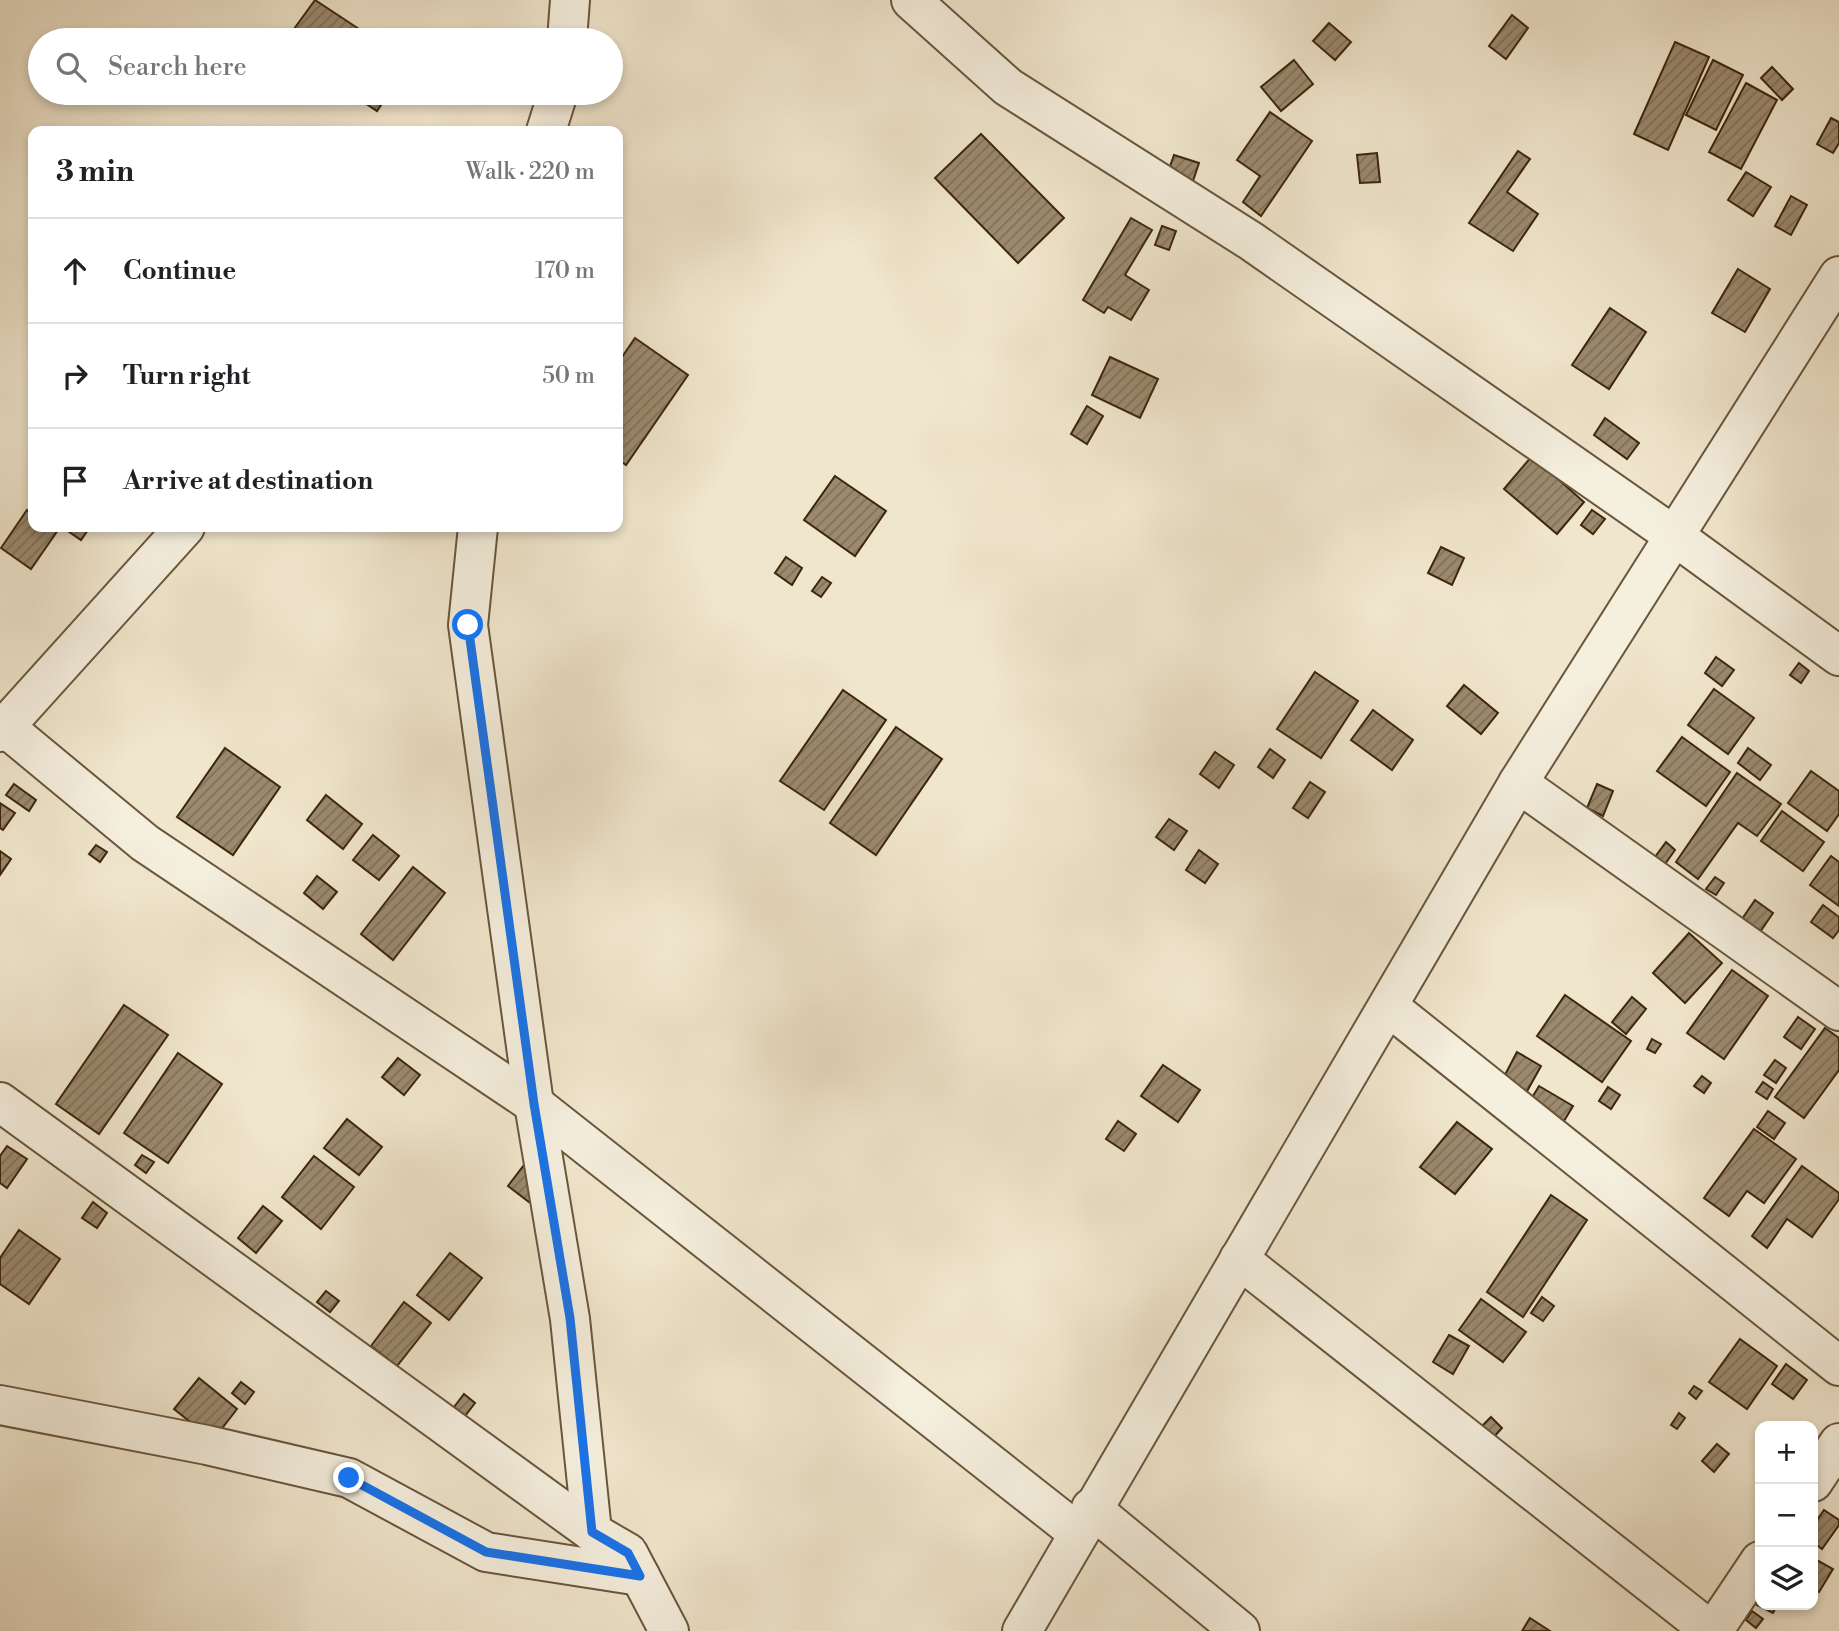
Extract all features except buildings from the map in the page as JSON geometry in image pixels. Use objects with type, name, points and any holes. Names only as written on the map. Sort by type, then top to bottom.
[{"type":"street","points":[[568,28],[570,0]]},
{"type":"street","points":[[911,0],[1008,87],[1251,241],[1673,536],[1839,656]]},
{"type":"street","points":[[548,126],[554,105]]},
{"type":"street","points":[[1022,1631],[1084,1520],[1389,1007],[1518,783],[1838,281]]},
{"type":"street","points":[[180,532],[2,727],[145,843],[534,1104],[1084,1520],[1240,1631]]},
{"type":"street","points":[[477,532],[468,625],[534,1104],[570,1318],[592,1532]]},
{"type":"street","points":[[1518,783],[1839,1011]]},
{"type":"street","points":[[1389,1007],[1839,1366]]},
{"type":"street","points":[[0,1102],[592,1532],[628,1553],[668,1631]]},
{"type":"street","points":[[1239,1259],[1712,1631],[1755,1568]]},
{"type":"street","points":[[0,1405],[208,1445],[349,1478],[486,1552],[640,1576]]},
{"type":"street","points":[[1818,1474],[1839,1443]]},
{"type":"route","points":[[349,1478],[486,1552],[640,1576],[628,1553],[592,1532],[570,1318],[534,1104],[468,625]]}]
